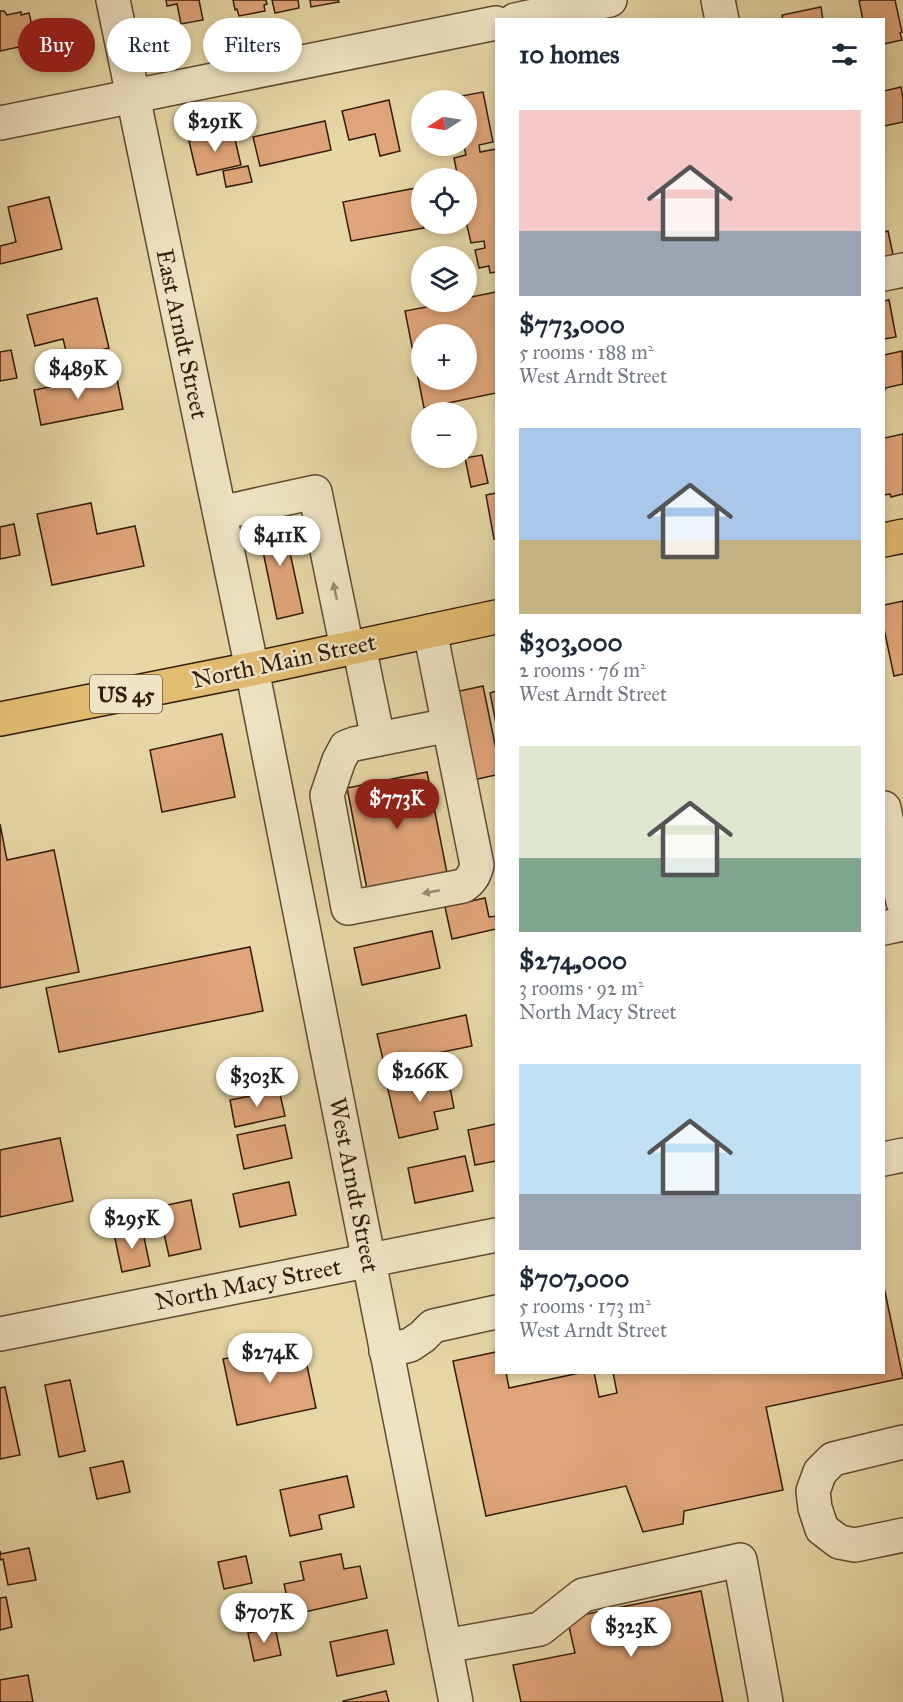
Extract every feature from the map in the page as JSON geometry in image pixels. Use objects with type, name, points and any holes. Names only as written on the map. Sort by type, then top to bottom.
[{"type":"main road","points":[[885,540],[903,536]]},
{"type":"main road","name":"North Main Street","points":[[0,719],[495,617]]},
{"type":"street","name":"East Arndt Street","points":[[113,0],[252,669]]},
{"type":"street","points":[[524,18],[610,0]]},
{"type":"street","points":[[718,0],[722,18]]},
{"type":"street","points":[[0,123],[495,23]]},
{"type":"street","points":[[885,274],[903,270]]},
{"type":"street","points":[[220,513],[315,492],[378,739]]},
{"type":"street","points":[[299,909],[463,886],[473,877],[477,865],[430,631]]},
{"type":"street","name":"West Arndt Street","points":[[252,669],[456,1702]]},
{"type":"street","points":[[347,903],[327,795],[346,747],[449,726]]},
{"type":"street","points":[[885,810],[897,845],[895,886]]},
{"type":"street","points":[[287,846],[334,836]]},
{"type":"street","points":[[885,928],[903,924]]},
{"type":"street","points":[[885,1159],[903,1155]]},
{"type":"street","name":"North Macy Street","points":[[0,1334],[495,1234]]},
{"type":"street","points":[[386,1351],[410,1345],[432,1326],[495,1312]]},
{"type":"street","points":[[903,1442],[833,1459],[820,1472],[813,1491],[814,1508],[822,1529],[839,1542],[855,1545],[903,1534]]},
{"type":"street","points":[[445,1646],[540,1629],[583,1595],[740,1560],[766,1702]]},
{"type":"building","points":[[166,0],[199,0],[203,20],[191,22],[191,18],[180,18],[177,4],[167,6]]},
{"type":"building","points":[[233,0],[266,0],[267,4],[264,5],[265,11],[239,16]]},
{"type":"building","points":[[272,0],[298,0],[299,8],[275,13]]},
{"type":"building","points":[[310,0],[338,0],[339,2],[311,7]]},
{"type":"building","points":[[895,0],[902,40],[885,44],[885,18],[863,18],[859,1]]},
{"type":"building","points":[[821,7],[823,18],[783,18],[782,15]]},
{"type":"building","points":[[0,11],[4,11],[7,15],[29,13],[30,18],[18,18],[18,47],[0,51]]},
{"type":"building","points":[[901,87],[903,122],[885,126],[885,91]]},
{"type":"building","points":[[483,92],[493,142],[479,145],[480,152],[495,149],[495,272],[490,273],[489,266],[479,268],[477,250],[485,248],[484,241],[471,243],[469,234],[477,234],[477,168],[456,168],[454,158],[477,156],[477,93]]},
{"type":"building","points":[[389,100],[400,151],[380,156],[375,134],[349,140],[342,111]]},
{"type":"building","points":[[325,121],[331,150],[260,166],[253,137]]},
{"type":"building","points":[[233,131],[241,165],[197,175],[189,141]]},
{"type":"building","points":[[248,166],[252,182],[226,187],[223,171]]},
{"type":"building","points":[[411,189],[411,230],[351,241],[343,202]]},
{"type":"building","points":[[49,197],[62,249],[0,264],[0,246],[16,242],[8,207]]},
{"type":"building","points":[[888,231],[895,264],[885,266],[885,232]]},
{"type":"building","points":[[495,292],[495,393],[453,402],[423,402],[420,390],[477,390],[477,324],[411,324],[411,342],[405,311],[477,312],[477,296]]},
{"type":"building","points":[[97,298],[109,348],[68,359],[63,339],[35,346],[27,315]]},
{"type":"building","points":[[889,300],[896,337],[885,339],[885,301]]},
{"type":"building","points":[[11,350],[17,378],[0,381],[0,352]]},
{"type":"building","points":[[902,351],[903,384],[885,388],[885,355]]},
{"type":"building","points":[[116,374],[123,409],[41,425],[34,390]]},
{"type":"building","points":[[903,434],[903,494],[891,497],[890,494],[885,495],[885,438]]},
{"type":"building","points":[[482,455],[488,483],[471,487],[467,468],[477,468],[477,456]]},
{"type":"building","points":[[495,493],[495,539],[494,539],[486,495]]},
{"type":"building","points":[[91,503],[97,534],[135,526],[144,566],[52,585],[37,514]]},
{"type":"building","points":[[281,511],[303,613],[277,619],[259,532],[267,530],[264,515]]},
{"type":"building","points":[[14,524],[20,555],[0,559],[0,527]]},
{"type":"building","points":[[903,601],[903,674],[894,676],[885,634],[885,605]]},
{"type":"building","points":[[483,686],[495,744],[495,775],[473,780],[455,692]]},
{"type":"building","points":[[495,691],[495,718],[490,693]]},
{"type":"building","points":[[222,734],[235,797],[162,812],[150,750]]},
{"type":"building","points":[[427,772],[447,873],[367,889],[347,788]]},
{"type":"building","points":[[0,824],[7,860],[54,850],[79,972],[0,988]]},
{"type":"building","points":[[485,898],[489,917],[495,916],[495,929],[452,939],[445,907]]},
{"type":"building","points":[[432,931],[440,968],[362,985],[354,948]]},
{"type":"building","points":[[250,947],[263,1011],[59,1052],[46,988]]},
{"type":"building","points":[[466,1015],[472,1046],[384,1064],[377,1034]]},
{"type":"building","points":[[447,1072],[454,1108],[434,1112],[438,1129],[399,1138],[387,1085]]},
{"type":"building","points":[[279,1090],[285,1116],[235,1127],[230,1100]]},
{"type":"building","points":[[495,1124],[495,1161],[475,1165],[468,1130]]},
{"type":"building","points":[[285,1125],[292,1158],[244,1169],[237,1135]]},
{"type":"building","points":[[60,1138],[73,1201],[0,1217],[0,1150]]},
{"type":"building","points":[[465,1156],[473,1191],[415,1203],[408,1168]]},
{"type":"building","points":[[289,1182],[296,1215],[240,1227],[233,1194]]},
{"type":"building","points":[[191,1200],[201,1249],[169,1256],[158,1207]]},
{"type":"building","points":[[142,1228],[150,1266],[122,1272],[114,1234]]},
{"type":"building","points":[[885,1292],[903,1378],[766,1407],[783,1490],[684,1511],[683,1524],[643,1532],[626,1486],[486,1516],[453,1361],[495,1352],[495,1374],[506,1374],[509,1388],[575,1374],[594,1374],[599,1397],[617,1393],[613,1374],[885,1374]]},
{"type":"building","points":[[302,1342],[316,1408],[237,1425],[223,1359]]},
{"type":"building","points":[[70,1380],[85,1451],[59,1457],[45,1385]]},
{"type":"building","points":[[5,1387],[20,1455],[0,1459],[0,1388]]},
{"type":"building","points":[[123,1461],[130,1492],[97,1499],[90,1468]]},
{"type":"building","points":[[347,1476],[354,1507],[319,1515],[322,1529],[290,1536],[280,1490]]},
{"type":"building","points":[[29,1548],[36,1580],[8,1585],[3,1559],[0,1560],[0,1551],[1,1554]]},
{"type":"building","points":[[341,1554],[344,1569],[360,1566],[367,1598],[291,1615],[284,1584],[304,1580],[300,1562]]},
{"type":"building","points":[[246,1556],[252,1583],[224,1589],[218,1562]]},
{"type":"building","points":[[701,1591],[723,1702],[521,1702],[513,1665],[575,1653],[567,1618]]},
{"type":"building","points":[[6,1597],[12,1627],[0,1630],[0,1598]]},
{"type":"building","points":[[275,1627],[281,1655],[254,1661],[248,1633]]},
{"type":"building","points":[[387,1630],[394,1664],[337,1676],[330,1642]]},
{"type":"building","points":[[28,1675],[33,1702],[0,1702],[0,1680]]},
{"type":"building","points":[[386,1691],[389,1702],[343,1702],[343,1701]]}]
